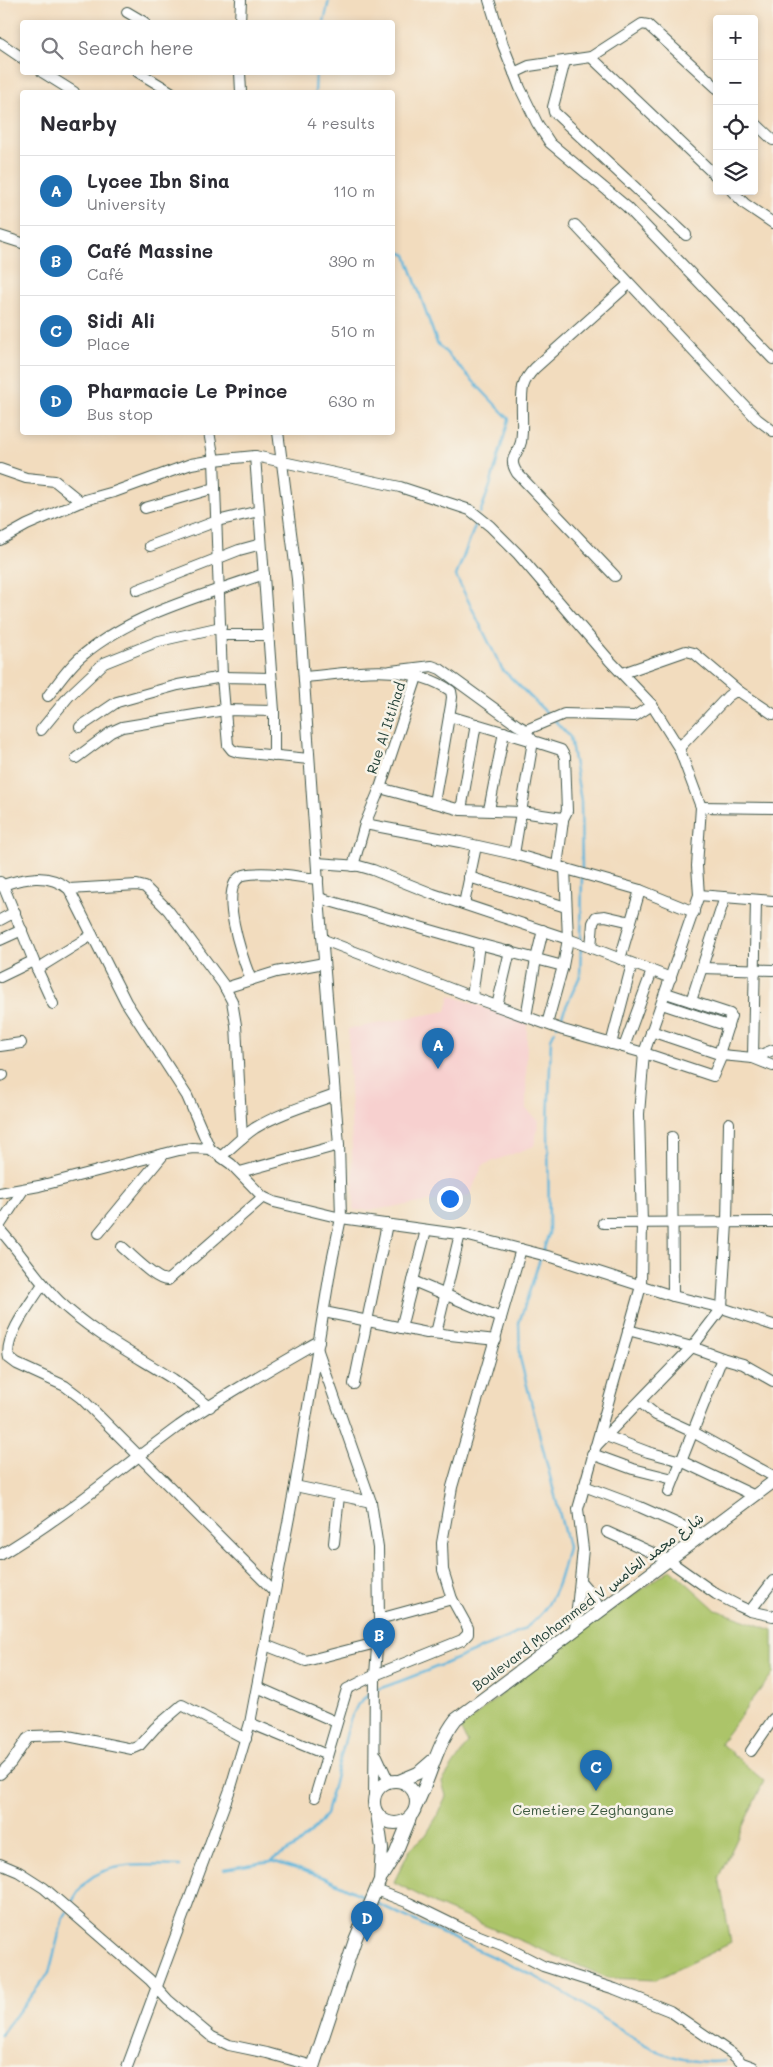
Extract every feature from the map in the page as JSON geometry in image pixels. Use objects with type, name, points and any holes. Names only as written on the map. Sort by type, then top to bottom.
[{"type":"main road","name":"Boulevard Mohammed V شارع محمد الخامس","points":[[416,1806],[426,1784],[434,1758],[456,1719],[773,1482]]},
{"type":"main road","name":"Boulevard Mohammed V شارع محمد الخامس","points":[[394,1782],[418,1773],[434,1758]]},
{"type":"main road","points":[[313,2066],[355,1940],[376,1890],[395,1855],[416,1806],[413,1790],[394,1782],[378,1790],[375,1807],[382,1848],[376,1890]]},
{"type":"main road","points":[[375,1807],[386,1822],[392,1824],[410,1818]]},
{"type":"street","points":[[240,20],[241,0]]},
{"type":"street","points":[[489,0],[514,73],[537,123],[550,143],[631,211],[773,359]]},
{"type":"street","points":[[127,12],[141,20]]},
{"type":"street","points":[[514,73],[529,66],[592,57],[639,24],[648,25],[713,84]]},
{"type":"street","points":[[0,43],[20,57]]},
{"type":"street","points":[[592,57],[713,172]]},
{"type":"street","points":[[565,61],[552,107],[554,112],[686,236]]},
{"type":"street","points":[[47,75],[71,90]]},
{"type":"street","points":[[143,75],[168,90]]},
{"type":"street","points":[[240,75],[241,90]]},
{"type":"street","points":[[758,126],[773,140]]},
{"type":"street","points":[[736,195],[745,204],[773,223]]},
{"type":"street","points":[[575,225],[757,419],[773,431]]},
{"type":"street","points":[[0,236],[20,242]]},
{"type":"street","points":[[615,576],[517,473],[513,466],[513,460],[521,440],[523,388],[526,380],[535,368],[629,284]]},
{"type":"street","points":[[210,435],[216,488],[222,677],[227,741],[231,749],[274,756],[310,759]]},
{"type":"street","points":[[128,2067],[231,1787],[250,1723],[295,1486],[341,1218],[339,1145],[324,963],[324,940],[319,898],[297,579],[278,435]]},
{"type":"street","points":[[255,456],[274,711],[274,756]]},
{"type":"street","points":[[0,540],[27,525],[81,502],[191,464],[214,460],[255,456],[400,487],[470,510],[490,526],[518,554],[652,705],[679,748],[701,807],[697,866],[700,895],[644,1053],[639,1114],[642,1223],[641,1286],[578,1509],[583,1542],[575,1629]]},
{"type":"street","points":[[0,469],[26,478],[55,481],[81,502]]},
{"type":"street","points":[[145,508],[216,488]]},
{"type":"street","points":[[150,546],[217,521],[259,511]]},
{"type":"street","points":[[136,590],[261,544]]},
{"type":"street","points":[[48,696],[83,655],[120,629],[170,607],[264,574]]},
{"type":"street","points":[[40,730],[69,696],[104,663],[159,641],[222,631],[268,635]]},
{"type":"street","points":[[623,673],[677,652],[686,651],[694,653],[740,692],[773,714]]},
{"type":"street","points":[[304,677],[391,672],[432,666],[440,669],[526,730],[533,741],[514,854]]},
{"type":"street","points":[[391,672],[417,677],[438,684],[450,691],[452,697],[434,803]]},
{"type":"street","points":[[80,727],[117,702],[178,685],[222,677],[271,678]]},
{"type":"street","name":"Rue Al Ittihad","points":[[353,866],[365,824],[380,788],[417,677]]},
{"type":"street","points":[[679,748],[728,696],[734,692],[740,692]]},
{"type":"street","points":[[526,730],[564,714],[635,716],[652,705]]},
{"type":"street","points":[[76,758],[105,736],[122,727],[225,710],[274,711]]},
{"type":"street","points":[[450,716],[559,749],[565,757],[566,811],[563,819],[561,867],[569,939],[547,1024]]},
{"type":"street","points":[[461,810],[476,724]]},
{"type":"street","points":[[489,810],[504,732]]},
{"type":"street","points":[[380,788],[461,810],[522,812],[563,819]]},
{"type":"street","points":[[701,807],[773,808]]},
{"type":"street","points":[[365,824],[514,854],[640,890],[694,912]]},
{"type":"street","points":[[464,904],[476,846]]},
{"type":"street","points":[[317,863],[373,870],[398,881],[569,939],[671,978]]},
{"type":"street","points":[[250,980],[233,922],[232,891],[238,879],[243,876],[259,873],[318,879]]},
{"type":"street","points":[[469,877],[566,908]]},
{"type":"street","points":[[53,1004],[35,965],[15,912],[1,884],[23,879],[40,878],[60,883],[69,889],[126,1002],[187,1096],[210,1149]]},
{"type":"street","points":[[69,889],[136,885],[145,887],[168,910],[225,988],[236,1014],[242,1138]]},
{"type":"street","points":[[620,959],[640,890]]},
{"type":"street","points":[[700,895],[773,901]]},
{"type":"street","points":[[691,1001],[725,897]]},
{"type":"street","points":[[319,898],[563,966]]},
{"type":"street","points":[[753,1058],[756,900]]},
{"type":"street","points":[[0,920],[15,912]]},
{"type":"street","points":[[588,947],[596,917],[605,916],[631,922]]},
{"type":"street","points":[[0,940],[22,930]]},
{"type":"street","points":[[526,1017],[543,930]]},
{"type":"street","points":[[0,977],[35,965],[92,935]]},
{"type":"street","points":[[324,940],[563,1030],[644,1053],[713,1076],[721,1055],[730,1014],[666,992]]},
{"type":"street","points":[[472,997],[479,944]]},
{"type":"street","points":[[497,1006],[510,951]]},
{"type":"street","points":[[225,988],[276,972],[324,963]]},
{"type":"street","points":[[611,1044],[632,964]]},
{"type":"street","points":[[702,968],[773,970]]},
{"type":"street","points":[[624,1047],[652,971]]},
{"type":"street","points":[[662,1004],[728,1026]]},
{"type":"street","points":[[651,1032],[721,1055],[753,1058],[773,1066]]},
{"type":"street","points":[[0,1046],[21,1043]]},
{"type":"street","points":[[753,1058],[773,1050]]},
{"type":"street","points":[[222,1156],[259,1126],[286,1112],[335,1095]]},
{"type":"street","points":[[593,1451],[692,1347],[722,1308],[727,1223],[729,1124]]},
{"type":"street","points":[[672,1137],[673,1296]]},
{"type":"street","points":[[240,1172],[339,1145]]},
{"type":"street","points":[[0,1193],[23,1190],[164,1154],[193,1148],[210,1149],[222,1156],[240,1172],[263,1197],[274,1202],[341,1218],[460,1234],[549,1257],[673,1296],[722,1308],[773,1324]]},
{"type":"street","points":[[100,1233],[164,1154]]},
{"type":"street","points":[[0,1225],[23,1190]]},
{"type":"street","points":[[122,1247],[155,1275],[163,1280],[168,1280],[263,1197]]},
{"type":"street","points":[[603,1223],[621,1225],[642,1223],[773,1222]]},
{"type":"street","points":[[354,1384],[387,1224]]},
{"type":"street","points":[[0,1230],[58,1300],[113,1342],[175,1380],[210,1407]]},
{"type":"street","points":[[401,1328],[426,1230]]},
{"type":"street","points":[[432,1333],[437,1329],[460,1234]]},
{"type":"street","points":[[315,1797],[347,1689],[462,1640],[467,1636],[468,1628],[452,1598],[441,1562],[442,1544],[452,1487],[496,1340],[520,1249]]},
{"type":"street","points":[[413,1281],[444,1296],[501,1318]]},
{"type":"street","points":[[43,1284],[17,1326],[9,1346],[8,1356],[17,1364],[65,1386],[77,1394],[274,1591]]},
{"type":"street","points":[[324,1312],[401,1328],[496,1340]]},
{"type":"street","points":[[628,1330],[692,1347],[743,1364],[773,1381]]},
{"type":"street","points":[[0,1555],[65,1513],[138,1456],[210,1407],[318,1345]]},
{"type":"street","points":[[318,1345],[371,1502],[378,1548],[379,1619],[376,1643],[374,1702],[375,1807]]},
{"type":"street","points":[[668,1492],[722,1358]]},
{"type":"street","points":[[640,1402],[656,1415],[693,1432],[773,1476]]},
{"type":"street","points":[[606,1436],[648,1452],[681,1461],[755,1496]]},
{"type":"street","points":[[593,1451],[634,1468],[673,1479]]},
{"type":"street","points":[[295,1486],[371,1502]]},
{"type":"street","points":[[584,1486],[703,1535]]},
{"type":"street","points":[[334,1543],[339,1496]]},
{"type":"street","points":[[608,1532],[668,1560],[716,1594],[750,1611],[773,1616]]},
{"type":"street","points":[[580,1581],[592,1596],[600,1611]]},
{"type":"street","points":[[750,1611],[773,1581]]},
{"type":"street","points":[[379,1619],[452,1598]]},
{"type":"street","points":[[266,1645],[306,1662],[376,1643]]},
{"type":"street","points":[[256,1687],[336,1722]]},
{"type":"street","points":[[0,1774],[11,1763],[27,1739],[32,1736],[63,1735],[132,1749],[139,1746],[155,1728],[182,1705],[246,1738]]},
{"type":"street","points":[[751,1751],[773,1719]]},
{"type":"street","points":[[250,1723],[327,1755]]},
{"type":"street","points":[[374,1748],[394,1782]]},
{"type":"street","points":[[0,1864],[32,1879],[158,1988],[168,2000],[203,2031],[220,2042],[313,2066]]},
{"type":"street","points":[[376,1890],[502,1945],[544,1966],[615,1989],[670,2011],[742,2063],[753,2067]]},
{"type":"shaded area","points":[[450,995],[527,1023],[526,1109],[539,1121],[534,1146],[483,1165],[469,1196],[372,1210],[354,1210],[348,1029],[446,1011]]},
{"type":"green space","name":"Cemetiere Zeghangane","points":[[671,1569],[716,1610],[773,1630],[773,1673],[720,1743],[764,1781],[719,1877],[731,1943],[655,1980],[608,1978],[439,1906],[394,1882],[410,1849],[426,1835],[446,1796],[442,1782],[468,1743],[460,1729],[557,1648]]},
{"type":"waterway","points":[[324,20],[329,0]]},
{"type":"waterway","points":[[315,90],[316,75]]},
{"type":"waterway","points":[[395,250],[406,255],[437,343],[509,419],[490,486],[480,513]]},
{"type":"waterway","points":[[478,518],[456,576],[502,669],[551,717]]},
{"type":"waterway","points":[[555,721],[570,737],[581,801],[582,871]]},
{"type":"waterway","points":[[581,941],[582,876]]},
{"type":"waterway","points":[[557,1026],[580,976],[581,946]]},
{"type":"waterway","points":[[543,1251],[549,1233],[548,1126],[551,1039],[555,1031]]},
{"type":"waterway","points":[[378,1689],[427,1671],[522,1630],[543,1612],[557,1586],[568,1547],[520,1358],[519,1323],[541,1256]]},
{"type":"waterway","points":[[224,1869],[271,1861],[296,1846],[315,1829],[326,1814],[350,1720],[358,1704],[372,1691]]},
{"type":"waterway","points":[[272,1861],[323,1877],[369,1899]]},
{"type":"waterway","points":[[69,1907],[87,1881],[107,1870],[144,1865],[180,1866]]},
{"type":"waterway","points":[[376,1903],[534,1976],[576,2000],[643,2044],[658,2051],[673,2057],[689,2060],[725,2061]]},
{"type":"waterway","points":[[0,2035],[49,1973],[63,1918],[67,1912]]},
{"type":"place","name":"Lycee Ibn Sina","points":[[438,1069]]},
{"type":"place","name":"Café Massine","points":[[379,1659]]},
{"type":"place","name":"Sidi Ali","points":[[596,1791]]},
{"type":"place","name":"Pharmacie Le Prince","points":[[367,1942]]}]
